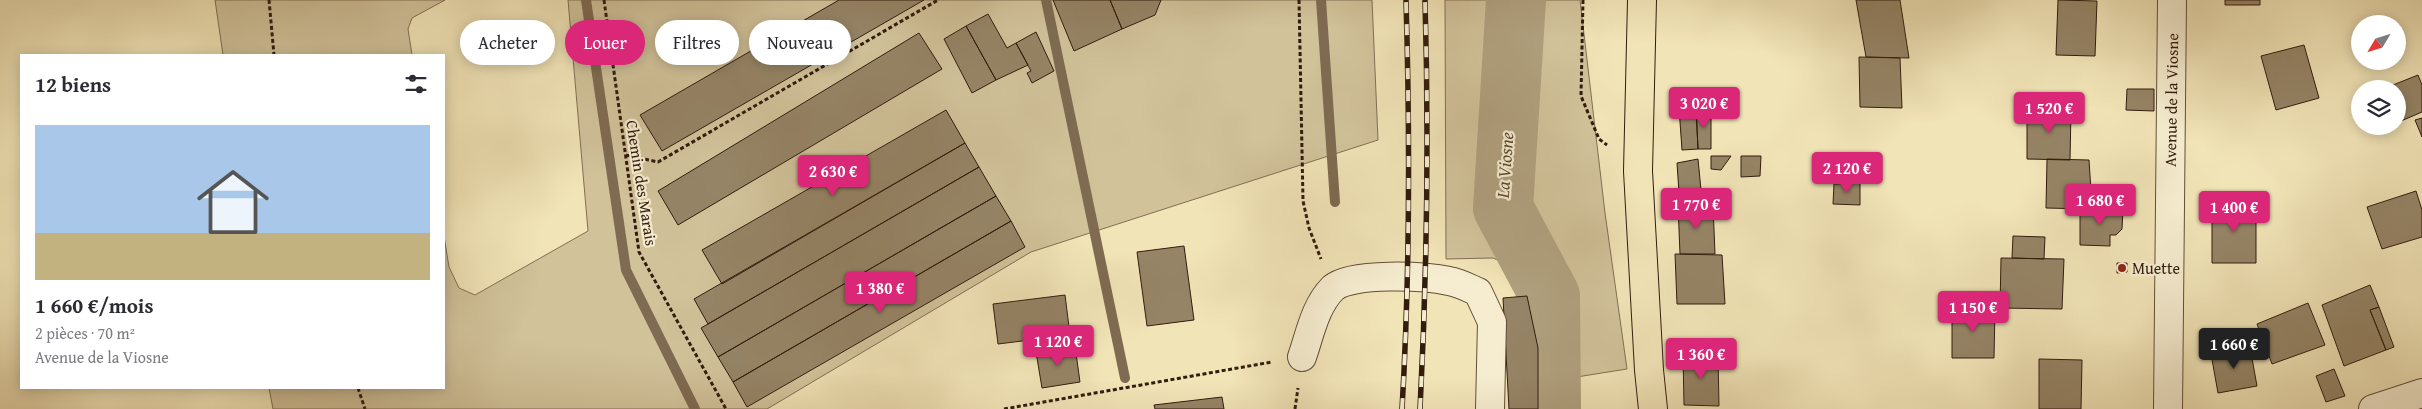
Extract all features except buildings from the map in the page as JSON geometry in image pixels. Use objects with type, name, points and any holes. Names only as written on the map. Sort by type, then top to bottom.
[{"type":"main road","points":[[1642,0],[1638,171],[1649,370],[1653,409]]},
{"type":"street","name":"Avenue de la Viosne","points":[[2168,409],[2172,0]]},
{"type":"street","points":[[1302,357],[1324,298],[1335,287],[1348,281],[1365,278],[1408,278],[1448,281],[1478,292],[1492,322],[1490,409]]},
{"type":"street","points":[[2373,409],[2422,393]]},
{"type":"path","points":[[269,0],[274,54]]},
{"type":"path","name":"Chemin des Marais","points":[[604,0],[639,252],[726,409]]},
{"type":"path","points":[[625,155],[658,162],[938,0]]},
{"type":"path","points":[[1299,0],[1304,201],[1309,228],[1335,287]]},
{"type":"path","points":[[1583,0],[1581,96],[1599,139],[1638,171]]},
{"type":"path","points":[[1004,409],[1302,357]]},
{"type":"path","points":[[358,389],[365,409]]},
{"type":"shaded area","points":[[215,0],[445,0],[412,18],[408,29],[412,54],[223,54]]},
{"type":"shaded area","points":[[568,0],[1372,0],[1378,140],[1031,252],[767,409],[273,409],[269,389],[445,389],[445,242],[449,267],[459,288],[475,295],[588,231],[574,65],[645,65],[645,20],[570,20]]},
{"type":"shaded area","points":[[1445,0],[1498,0],[1494,95],[1482,151],[1523,206],[1521,144],[1531,78],[1534,0],[1580,0],[1605,213],[1627,369],[1564,379],[1533,276],[1493,258],[1446,259]]},
{"type":"water","points":[[1498,0],[1534,0],[1531,78],[1521,144],[1523,207],[1489,217],[1485,209],[1482,151],[1494,95]]},
{"type":"waterway","points":[[586,0],[626,270],[695,409]]},
{"type":"waterway","points":[[1046,0],[1125,378]]},
{"type":"waterway","points":[[1321,0],[1335,202]]},
{"type":"waterway","name":"La Viosne","points":[[1516,0],[1503,208],[1550,296],[1551,409]]},
{"type":"railway","points":[[1402,409],[1407,307],[1408,205],[1406,0]]},
{"type":"railway","points":[[1420,409],[1427,205],[1425,0]]},
{"type":"place","name":"Muette","points":[[2122,268]]}]
